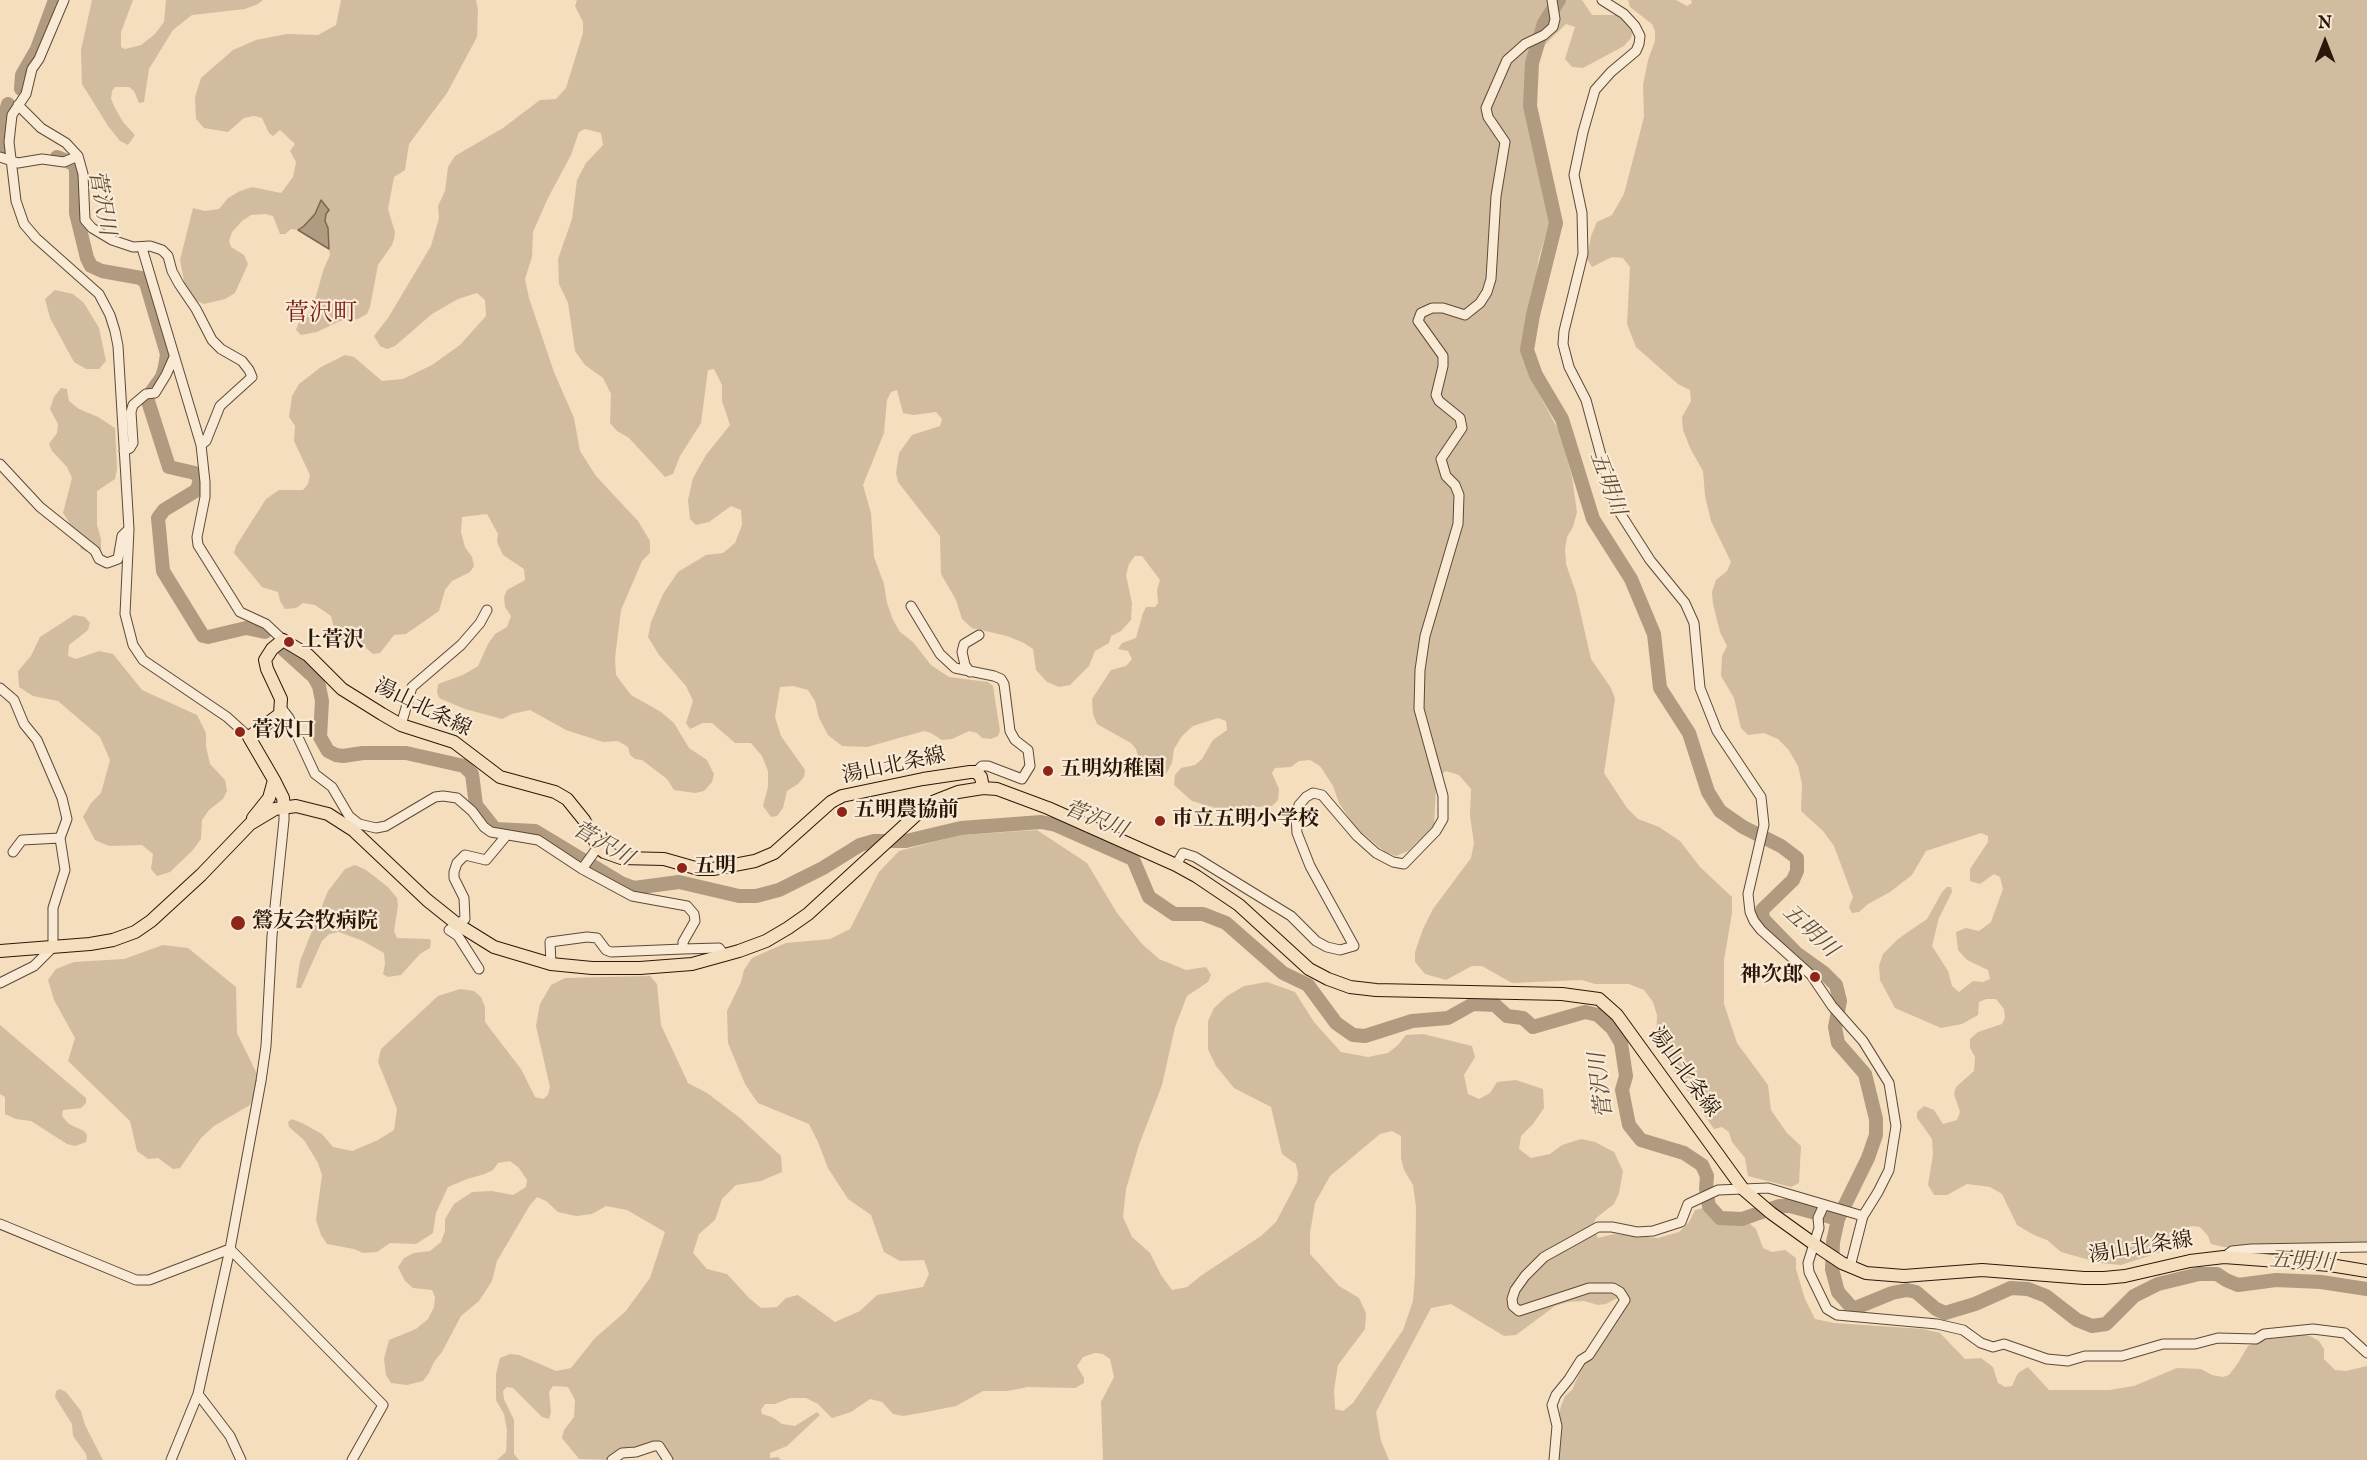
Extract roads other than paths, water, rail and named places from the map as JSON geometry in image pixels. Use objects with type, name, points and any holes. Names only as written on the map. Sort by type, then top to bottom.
[{"type":"main road","name":"湯山北条線","points":[[283,640],[308,655],[342,689],[401,725],[454,742],[500,777],[555,792],[567,799],[584,820],[595,851],[621,858],[664,859],[699,869],[713,869],[755,861],[774,853],[831,802],[842,796],[923,779],[976,772],[981,777],[983,788]]},
{"type":"main road","points":[[283,640],[272,649],[266,660],[267,669],[281,699],[282,709],[276,718],[249,737],[274,780],[283,798],[284,807]]},
{"type":"main road","name":"湯山北条線","points":[[0,951],[102,942],[135,932],[151,921],[201,875],[249,824],[269,798],[274,780]]},
{"type":"main road","name":"湯山北条線","points":[[249,824],[265,814],[284,807],[308,807],[338,820],[353,830],[427,900],[457,924],[494,947],[551,964],[592,968],[640,968],[692,964],[725,956],[766,941],[808,914],[916,814],[935,801],[958,792],[983,788],[997,789],[1176,865],[1239,905],[1309,969],[1328,980],[1350,987],[1376,990],[1562,994],[1599,999],[1617,1015],[1743,1189],[1817,1247],[1846,1265],[1866,1273],[1881,1276],[1904,1276],[1982,1270],[2084,1278],[2124,1276],[2190,1261],[2224,1257],[2330,1265],[2367,1271]]},
{"type":"street","points":[[64,0],[39,59],[32,69],[26,94],[12,115],[11,162],[16,201],[24,224],[36,238],[90,284],[99,294],[110,315],[118,346],[129,529],[124,614],[133,645],[143,660],[227,717],[249,737]]},
{"type":"street","points":[[1176,865],[1183,853],[1195,857],[1290,916],[1316,941],[1327,948],[1340,950],[1354,946],[1310,866],[1297,833],[1296,816],[1299,805],[1313,793],[1322,795],[1357,837],[1376,853],[1393,862],[1404,864],[1436,831],[1443,819],[1443,796],[1419,709],[1420,670],[1425,636],[1458,524],[1459,495],[1455,485],[1446,476],[1441,459],[1462,428],[1460,418],[1439,401],[1436,395],[1443,356],[1418,321],[1421,313],[1432,308],[1443,308],[1465,315],[1480,303],[1486,292],[1491,279],[1496,196],[1505,142],[1488,117],[1486,108],[1507,60],[1553,27],[1555,19],[1552,0]]},
{"type":"street","points":[[1602,0],[1624,14],[1635,26],[1640,36],[1636,51],[1611,72],[1595,90],[1583,132],[1574,175],[1582,213],[1583,254],[1564,331],[1563,344],[1569,367],[1586,400],[1612,496],[1620,513],[1650,560],[1686,603],[1694,622],[1700,688],[1717,731],[1761,796],[1764,825],[1748,894],[1750,912],[1761,930],[1811,975],[1832,1006],[1847,1021],[1879,1064],[1889,1083],[1896,1126],[1889,1170],[1863,1216],[1846,1265]]},
{"type":"street","points":[[18,105],[41,128],[66,143],[71,159],[83,174],[85,220],[92,228],[112,240],[142,248],[156,247],[168,256],[172,271],[212,340],[221,349],[242,361],[252,376],[220,406],[206,441],[201,445]]},
{"type":"street","points":[[0,157],[18,163],[42,159],[71,159]]},
{"type":"street","points":[[142,248],[201,445],[205,470],[205,497],[199,524],[198,545],[240,612],[266,624],[283,640]]},
{"type":"street","points":[[124,451],[133,443],[131,412],[133,405],[162,382],[174,357]]},
{"type":"street","points":[[0,464],[40,507],[95,551],[99,559],[106,563],[118,559],[122,536],[129,529]]},
{"type":"street","points":[[912,606],[940,654],[955,668],[993,676],[1004,684],[1010,731],[1015,740],[1028,750],[1030,759],[1027,774],[1022,778],[988,766],[982,766],[976,772]]},
{"type":"street","points":[[401,725],[412,687],[461,645],[480,623],[487,610]]},
{"type":"street","points":[[970,672],[965,665],[962,652],[964,644],[980,635]]},
{"type":"street","points":[[0,687],[14,700],[24,724],[37,740],[62,798],[67,819],[60,838],[65,870],[52,908],[52,947],[34,966],[0,983]]},
{"type":"street","points":[[282,709],[289,718],[315,774],[332,788],[349,816],[359,824],[376,828],[386,826],[435,797],[457,798],[491,832],[538,840],[632,896],[687,906],[691,909],[695,921],[683,942],[683,949]]},
{"type":"street","points":[[171,1460],[198,1395],[230,1249],[266,1046],[272,936],[284,807]]},
{"type":"street","points":[[479,969],[458,936],[449,930],[465,919],[466,908],[461,890],[454,878],[457,863],[465,855],[486,860],[506,836]]},
{"type":"street","points":[[13,852],[22,840],[60,838]]},
{"type":"street","points":[[583,867],[595,851]]},
{"type":"street","points":[[551,964],[550,942],[586,937],[597,938],[606,950],[611,952],[719,948],[725,956]]},
{"type":"street","points":[[1554,1460],[1557,1426],[1552,1405],[1556,1395],[1581,1360],[1589,1355],[1625,1300],[1620,1292],[1612,1288],[1589,1288],[1519,1311],[1513,1306],[1512,1299],[1525,1276],[1544,1257],[1598,1227],[1612,1227],[1637,1233],[1653,1231],[1681,1222],[1688,1204],[1718,1190],[1768,1188],[1823,1210],[1863,1216]]},
{"type":"street","points":[[1823,1210],[1817,1247],[1808,1263],[1809,1272],[1827,1309],[1837,1315],[1938,1324],[1963,1330],[1981,1343],[1993,1347],[2004,1344],[2047,1359],[2068,1361],[2085,1356],[2122,1356],[2163,1344],[2195,1344],[2218,1338],[2256,1339],[2264,1334],[2304,1329],[2345,1333],[2367,1353]]},
{"type":"street","points":[[0,1224],[136,1280],[148,1280],[230,1249]]},
{"type":"street","points":[[2224,1257],[2232,1251],[2245,1249],[2367,1247]]},
{"type":"street","points":[[230,1249],[383,1405],[352,1460]]},
{"type":"street","points":[[198,1395],[230,1436],[242,1460]]},
{"type":"street","points":[[612,1460],[622,1453],[636,1452],[654,1446],[659,1446],[668,1460]]},
{"type":"waterway","name":"菅沢川","points":[[21,89],[22,75],[37,49],[55,0]]},
{"type":"waterway","name":"五明川","points":[[1559,0],[1544,23],[1532,63],[1530,106],[1556,223],[1533,315],[1527,350],[1536,375],[1562,419],[1593,519],[1631,579],[1654,634],[1660,688],[1689,733],[1708,792],[1720,811],[1743,827],[1781,846],[1797,858],[1797,871],[1793,880],[1762,910],[1763,919],[1796,953],[1824,973],[1836,985],[1840,1001],[1835,1027],[1838,1043],[1865,1074],[1876,1119],[1876,1135],[1868,1158],[1838,1219],[1833,1242],[1832,1269],[1838,1292],[1853,1309],[1892,1293],[1907,1290],[1916,1292],[1936,1309],[1945,1313],[1975,1304],[2011,1288],[2028,1289],[2046,1296],[2077,1320],[2092,1326],[2106,1324],[2134,1296],[2158,1284],[2199,1274],[2217,1274],[2238,1285],[2276,1280],[2321,1282],[2367,1289]]},
{"type":"waterway","name":"菅沢川","points":[[3,151],[4,118],[8,104]]},
{"type":"waterway","name":"菅沢川","points":[[57,157],[74,164],[76,170],[76,213],[91,266],[102,271],[141,278],[146,283],[167,354],[162,377],[147,398],[169,467],[195,473],[200,479],[197,490],[164,510],[158,518],[163,571],[203,636],[208,637],[246,628],[265,632]]},
{"type":"waterway","name":"菅沢川","points":[[283,649],[314,677],[319,686],[322,701],[320,737],[328,751],[343,756],[363,753],[406,753],[464,766],[472,774],[476,805],[495,829],[535,831],[621,883],[634,888],[679,882],[739,896],[756,896],[779,890],[823,868],[860,845],[874,841],[906,841],[961,828],[1041,822],[1056,825],[1133,859],[1149,897],[1174,914],[1203,914],[1226,923],[1283,973],[1308,985],[1336,1023],[1353,1035],[1365,1036],[1412,1021],[1448,1018],[1473,1004],[1495,1005],[1507,1016],[1523,1018],[1533,1027],[1585,1012],[1598,1015],[1612,1028],[1621,1043],[1626,1076],[1622,1090],[1629,1125],[1641,1140],[1684,1153],[1702,1165],[1707,1176],[1706,1189],[1709,1206],[1720,1218],[1742,1219],[1779,1206],[1790,1206],[1838,1219]]},
{"type":"place","name":"上菅沢","points":[[289,642]]},
{"type":"place","name":"菅沢口","points":[[240,732]]},
{"type":"place","name":"五明幼稚園","points":[[1048,771]]},
{"type":"place","name":"五明農協前","points":[[842,812]]},
{"type":"place","name":"市立五明小学校","points":[[1160,821]]},
{"type":"place","name":"五明","points":[[682,868]]},
{"type":"place","name":"鶯友会牧病院","points":[[238,923]]},
{"type":"place","name":"神次郎","points":[[1815,977]]},
{"type":"district","name":"菅沢町","points":[[321,315]]}]
